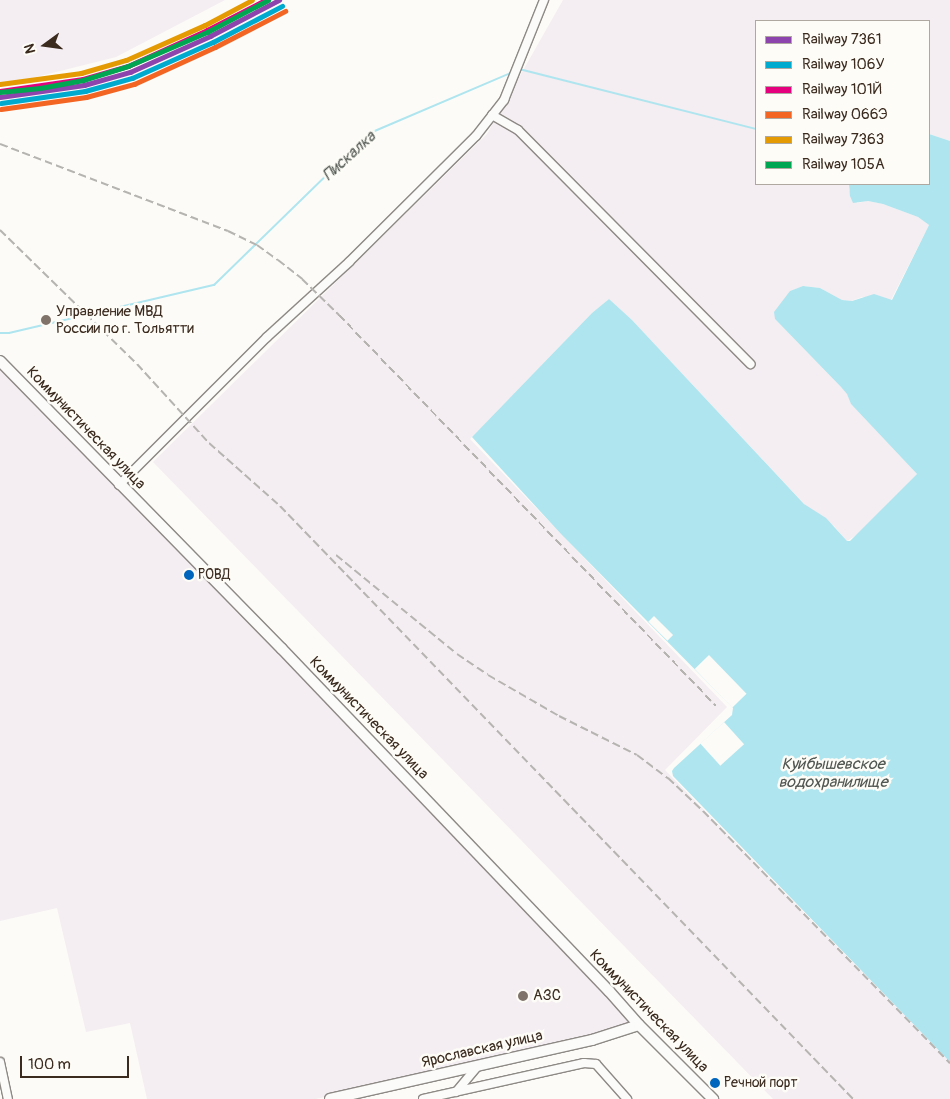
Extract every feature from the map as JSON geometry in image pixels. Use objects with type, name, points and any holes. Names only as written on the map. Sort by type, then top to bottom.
[{"type":"main road","name":"Коммунистическая улица","points":[[0,361],[119,485],[301,669],[707,1097]]},
{"type":"main road","name":"Ярославская улица","points":[[330,1099],[592,1040],[639,1025]]},
{"type":"street","points":[[119,485],[267,337],[476,136],[504,100],[544,0]]},
{"type":"street","points":[[492,115],[518,130],[750,364]]},
{"type":"street","points":[[0,1062],[8,1099]]},
{"type":"street","points":[[423,1099],[584,1063],[596,1064],[628,1099]]},
{"type":"street","points":[[456,1092],[479,1065]]},
{"type":"shaded area","points":[[0,0],[225,0],[116,57],[8,84],[0,83]]},
{"type":"shaded area","points":[[563,0],[950,0],[950,141],[930,134],[930,20],[755,20],[755,185],[849,185],[849,190],[857,203],[868,201],[883,204],[918,217],[929,225],[891,300],[862,297],[851,301],[842,300],[820,288],[804,286],[790,291],[775,319],[847,393],[851,404],[917,474],[858,534],[847,541],[834,526],[810,510],[632,320],[609,299],[592,313],[470,439],[727,707],[665,770],[950,1062],[950,1099],[773,1099],[153,462],[487,134]]},
{"type":"shaded area","points":[[0,364],[550,935],[632,1024],[591,1037],[316,1099],[147,1099],[130,1023],[86,1032],[57,908],[0,921]]},
{"type":"water","name":"Куйбышевское водохранилище","points":[[930,134],[950,141],[950,1062],[673,776],[672,771],[674,768],[732,715],[733,708],[561,534],[472,437],[592,313],[609,299],[632,320],[804,504],[826,518],[847,541],[850,541],[917,474],[851,404],[847,394],[841,387],[775,319],[774,312],[790,291],[803,286],[820,288],[842,300],[852,301],[874,294],[892,300],[929,225],[918,217],[883,204],[868,201],[853,203],[849,185],[930,185]]},
{"type":"pier","points":[[654,616],[673,635],[667,641],[648,622]]},
{"type":"pier","points":[[709,655],[747,694],[732,708],[695,669]]},
{"type":"pier","points":[[724,722],[744,744],[720,766],[700,743]]},
{"type":"waterway","name":"Пискалка","points":[[519,69],[755,129]]},
{"type":"waterway","name":"Пискалка","points":[[0,333],[9,333],[214,285],[370,133],[513,72]]},
{"type":"railway","points":[[0,144],[228,231],[257,245],[278,260],[302,279],[339,315],[716,706]]},
{"type":"railway","points":[[0,230],[137,364],[209,443],[280,506],[853,1099]]},
{"type":"railway","points":[[336,555],[457,654],[488,675],[559,716],[637,755],[668,778],[703,811],[950,1063]]},
{"type":"rail line","name":"7363","points":[[0,84],[81,73],[126,60],[205,25],[252,0]]},
{"type":"rail line","name":"101Й","points":[[0,91],[83,79],[128,66],[207,30],[265,0]]},
{"type":"rail line","name":"105А","points":[[0,92],[40,88],[83,80],[128,66],[207,32],[268,0]]},
{"type":"rail line","name":"7361","points":[[0,97],[84,85],[130,72],[210,36],[279,0]]},
{"type":"rail line","name":"106У","points":[[1,103],[85,91],[132,78],[213,42],[282,6]]},
{"type":"rail line","name":"066Э","points":[[1,109],[86,97],[134,84],[215,47],[285,11]]},
{"type":"place","name":"Управление МВД России по г. Тольятти","points":[[46,320]]},
{"type":"place","name":"РОВД","points":[[189,575]]},
{"type":"place","name":"АЗС","points":[[523,996]]},
{"type":"place","name":"Речной порт","points":[[715,1083]]}]
